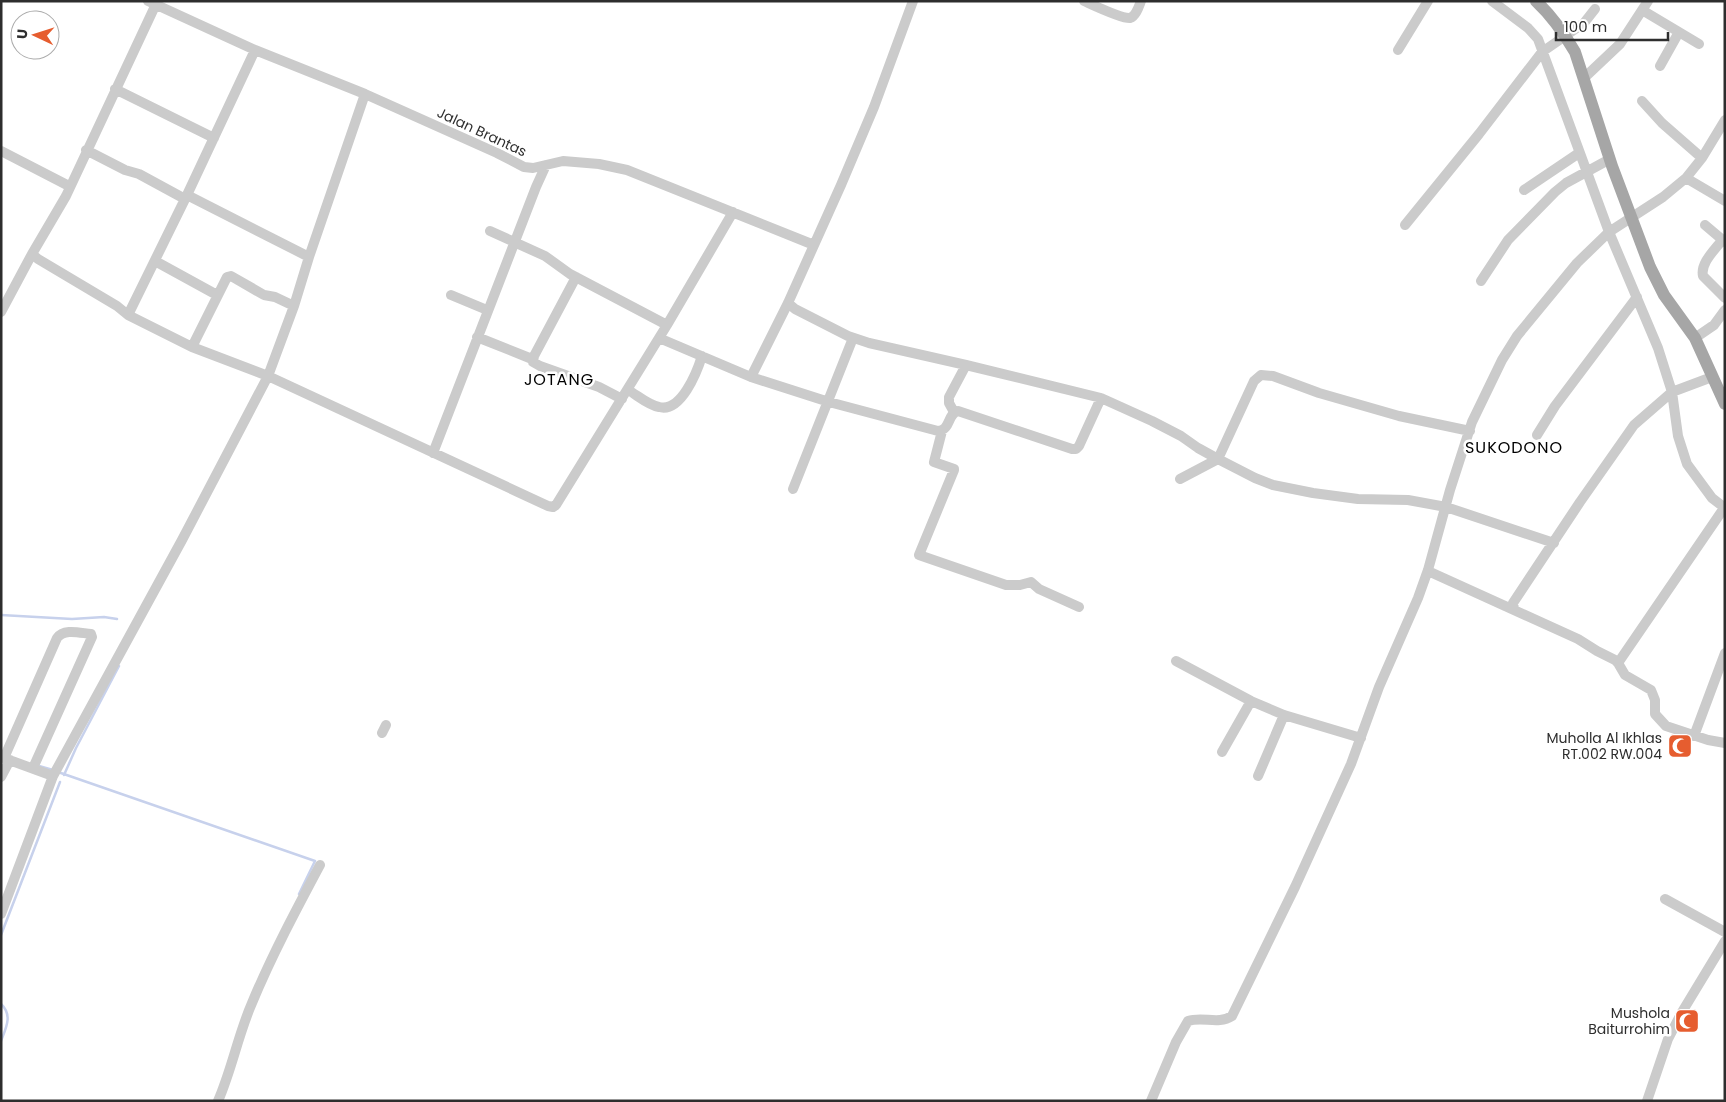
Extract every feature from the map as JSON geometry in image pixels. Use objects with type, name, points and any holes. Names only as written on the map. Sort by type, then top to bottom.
[{"type":"main road","points":[[1536,1],[1552,18],[1563,38],[1575,52],[1630,219],[1650,267],[1661,288],[1696,338],[1712,377],[1723,395]]},
{"type":"street","points":[[751,377],[788,303],[841,185],[874,107],[913,1]]},
{"type":"street","points":[[1084,1],[1122,17],[1130,18],[1134,16],[1141,1]]},
{"type":"street","points":[[1398,50],[1428,1]]},
{"type":"street","points":[[1492,1],[1528,28],[1538,39],[1544,51],[1586,171],[1658,348],[1679,390],[1678,436],[1687,464],[1712,498],[1724,508],[1618,663]]},
{"type":"street","points":[[1584,78],[1620,44],[1648,1]]},
{"type":"street","points":[[1,312],[66,196],[152,3]]},
{"type":"street","name":"Jalan Brantas","points":[[152,3],[256,50],[365,94],[498,153],[524,167],[534,168],[563,161],[599,164],[627,170],[814,245]]},
{"type":"street","points":[[1405,225],[1544,51],[1584,23],[1595,10]]},
{"type":"street","points":[[1642,10],[1699,44]]},
{"type":"street","points":[[1660,66],[1679,32]]},
{"type":"street","points":[[128,315],[256,50]]},
{"type":"street","points":[[115,89],[214,138]]},
{"type":"street","points":[[2,908],[53,776],[182,540],[268,376],[294,306],[365,94]]},
{"type":"street","points":[[1642,101],[1662,123],[1702,158]]},
{"type":"street","points":[[1152,1101],[1176,1042],[1188,1021],[1193,1019],[1226,1020],[1232,1016],[1244,995],[1351,764],[1379,687],[1428,572],[1472,422],[1494,376],[1517,336],[1577,263],[1611,231],[1663,197],[1686,178],[1702,158],[1725,120]]},
{"type":"street","points":[[86,150],[309,257]]},
{"type":"street","points":[[1,151],[69,186]]},
{"type":"street","points":[[1524,190],[1579,153]]},
{"type":"street","points":[[1481,281],[1508,240],[1540,207],[1566,183],[1610,159]]},
{"type":"street","points":[[433,453],[487,310],[546,165]]},
{"type":"street","points":[[1686,178],[1725,201]]},
{"type":"street","points":[[32,254],[117,306],[128,315],[192,347],[268,376],[548,506],[554,507],[667,325],[733,212]]},
{"type":"street","points":[[1705,225],[1724,241],[1704,265],[1702,273],[1725,298]]},
{"type":"street","points":[[490,231],[545,256],[576,277],[667,325]]},
{"type":"street","points":[[155,261],[217,296]]},
{"type":"street","points":[[192,347],[228,276],[294,306]]},
{"type":"street","points":[[532,359],[576,277]]},
{"type":"street","points":[[451,295],[487,310]]},
{"type":"street","points":[[1537,435],[1555,406],[1637,298]]},
{"type":"street","points":[[788,303],[795,309],[853,338],[869,343],[1101,398],[1181,436],[1218,460],[1255,478],[1288,488],[1358,499],[1408,500],[1446,507],[1554,543]]},
{"type":"street","points":[[1696,338],[1714,325],[1725,310]]},
{"type":"street","points":[[477,337],[532,359],[534,364],[625,394],[657,407],[667,407],[684,394],[691,384],[702,356]]},
{"type":"street","points":[[659,338],[751,377],[826,402],[942,431]]},
{"type":"street","points":[[793,489],[853,338]]},
{"type":"street","points":[[954,412],[949,403],[949,397],[966,365]]},
{"type":"street","points":[[1180,479],[1218,460],[1254,381],[1261,375],[1273,376],[1399,416],[1470,431]]},
{"type":"street","points":[[1514,609],[1513,603],[1634,425],[1679,390],[1712,377]]},
{"type":"street","points":[[954,412],[961,412],[1076,449],[1101,398]]},
{"type":"street","points":[[954,412],[946,428],[942,431],[934,462],[954,470],[919,555],[1006,585],[1020,585],[1031,582],[1039,589],[1079,607]]},
{"type":"street","points":[[1428,572],[1578,639],[1618,663],[1625,675],[1651,690],[1655,700],[1655,714],[1666,726],[1694,736],[1725,743]]},
{"type":"street","points":[[1,777],[5,758],[60,633],[91,634],[92,637],[33,768]]},
{"type":"street","points":[[1694,736],[1725,653]]},
{"type":"street","points":[[1176,661],[1251,701],[1284,714],[1361,738]]},
{"type":"street","points":[[1222,752],[1251,701]]},
{"type":"street","points":[[1258,776],[1284,714]]},
{"type":"street","points":[[5,758],[53,776]]},
{"type":"street","points":[[218,1101],[227,1079],[251,1003],[285,931],[320,864]]},
{"type":"street","points":[[1665,899],[1725,932]]},
{"type":"street","points":[[1647,1101],[1668,1039],[1725,941]]},
{"type":"waterway","points":[[1,615],[72,619],[104,617],[117,619]]},
{"type":"waterway","points":[[64,775],[119,666]]},
{"type":"waterway","points":[[39,766],[53,770]]},
{"type":"waterway","points":[[58,772],[315,861],[299,894]]},
{"type":"waterway","points":[[1,935],[60,782]]},
{"type":"waterway","points":[[1,1004],[5,1008],[8,1017],[1,1041]]},
{"type":"place","name":"Muholla Al Ikhlas RT.002 RW.004","points":[[1680,746]]},
{"type":"place","name":"Mushola Baiturrohim","points":[[1687,1021]]},
{"type":"district","name":"JOTANG","points":[[559,379]]},
{"type":"district","name":"SUKODONO","points":[[1514,447]]}]
